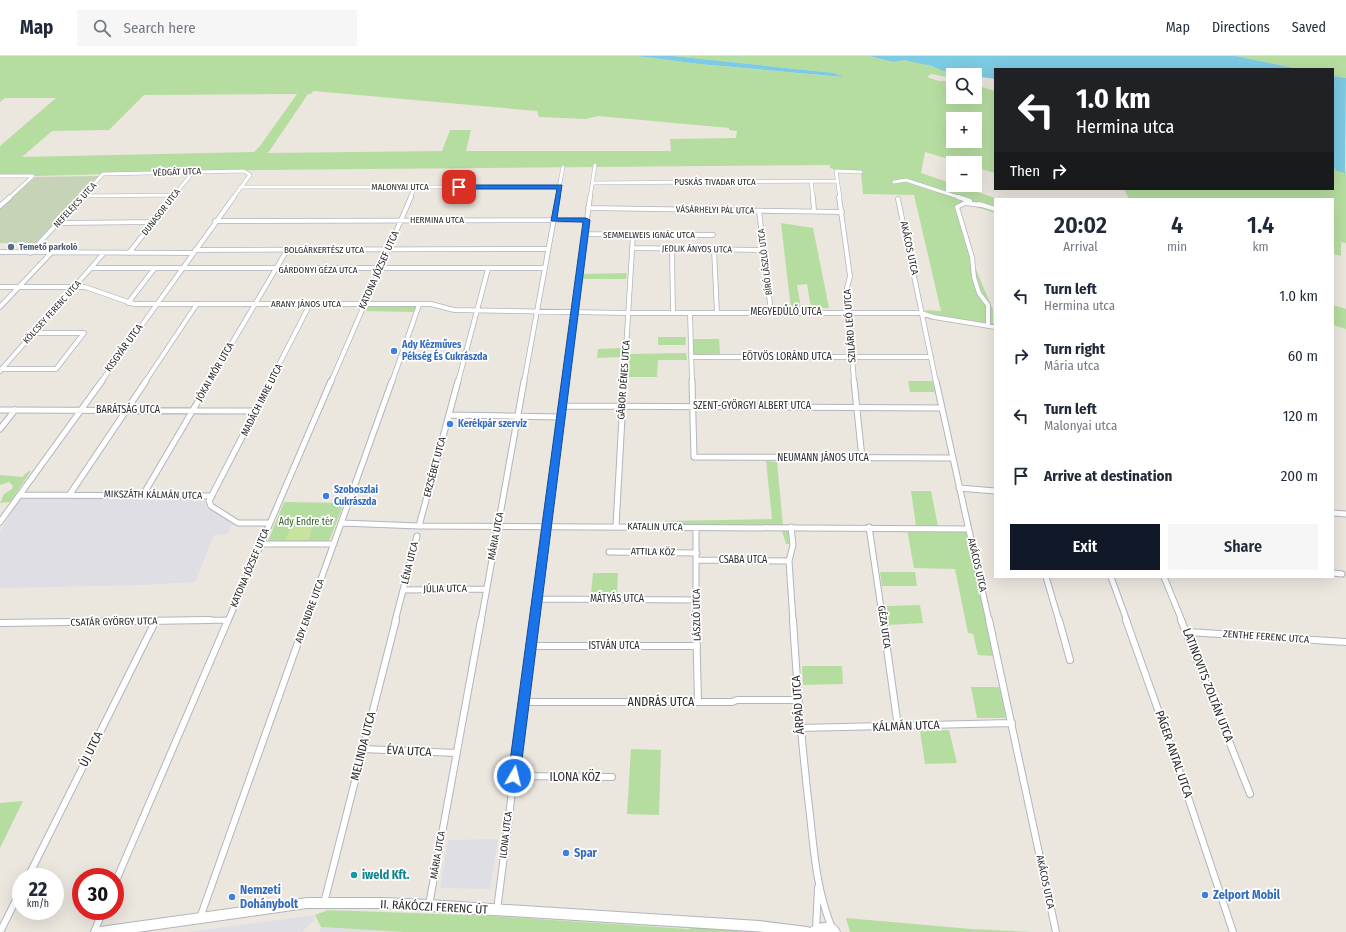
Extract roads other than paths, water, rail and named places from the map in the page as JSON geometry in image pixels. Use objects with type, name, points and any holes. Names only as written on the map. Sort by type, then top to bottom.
[{"type":"main road","name":"II. RÁKÓCZI FERENC ÚT","points":[[100,932],[290,905],[324,903],[429,905],[774,930],[812,932],[821,928],[834,931]]},
{"type":"street","name":"ILONA UTCA","points":[[497,910],[586,220],[595,164]]},
{"type":"street","name":"MÁRIA UTCA","points":[[429,905],[563,167]]},
{"type":"street","name":"VÉDGÁT UTCA","points":[[103,174],[244,171],[250,175]]},
{"type":"street","name":"SZILÁRD LEÓ UTCA","points":[[861,172],[836,171],[850,276],[847,282],[856,406],[862,458]]},
{"type":"street","name":"DUNASOR UTCA","points":[[129,253],[193,172]]},
{"type":"street","name":"NEFELEJCS UTCA","points":[[30,253],[103,174]]},
{"type":"street","name":"KISGYÁR UTCA","points":[[0,522],[180,269],[250,175]]},
{"type":"street","points":[[0,176],[34,176],[0,206]]},
{"type":"street","points":[[894,182],[906,180],[994,209]]},
{"type":"street","points":[[811,181],[814,211]]},
{"type":"street","name":"PUSKÁS TIVADAR UTCA","points":[[592,182],[838,181]]},
{"type":"street","name":"KATONA JÓZSEF UTCA","points":[[121,868],[415,187]]},
{"type":"street","name":"MALONYAI UTCA","points":[[240,188],[560,187]]},
{"type":"street","points":[[84,196],[175,195]]},
{"type":"street","name":"AKÁCOS UTCA","points":[[898,198],[919,293],[921,313],[941,408],[1012,723],[1056,932]]},
{"type":"street","points":[[981,205],[967,203],[961,204],[957,207],[972,257],[978,288],[988,305],[988,326]]},
{"type":"street","name":"VÁSÁRHELYI PÁL UTCA","points":[[588,208],[842,212]]},
{"type":"street","name":"BÍRÓ LÁSZLÓ UTCA","points":[[759,211],[762,250],[771,312]]},
{"type":"street","name":"HERMINA UTCA","points":[[216,221],[586,220]]},
{"type":"street","points":[[60,222],[155,222]]},
{"type":"street","name":"SEMMELWEIS IGNÁC UTCA","points":[[585,234],[713,235]]},
{"type":"street","name":"GÁBOR DÉNES UTCA","points":[[616,526],[633,234]]},
{"type":"street","name":"JEDLIK ÁNYOS UTCA","points":[[633,248],[762,250]]},
{"type":"street","name":"BOLGÁRKERTÉSZ UTCA","points":[[0,253],[548,249]]},
{"type":"street","points":[[672,249],[673,313]]},
{"type":"street","points":[[714,249],[717,313]]},
{"type":"street","name":"JÓKAI MÓR UTCA","points":[[143,495],[286,250]]},
{"type":"street","points":[[0,307],[52,253]]},
{"type":"street","name":"KÖLCSEY FERENC UTCA","points":[[1,370],[104,253]]},
{"type":"street","name":"GÁRDONYI GÉZA UTCA","points":[[91,268],[379,270],[544,268]]},
{"type":"street","points":[[128,303],[154,269]]},
{"type":"street","name":"ERZSÉBET UTCA","points":[[419,526],[488,269]]},
{"type":"street","name":"ARANY JÁNOS UTCA","points":[[0,287],[75,286],[90,288],[128,303],[420,304],[436,305],[454,310],[575,311]]},
{"type":"street","points":[[70,494],[197,304]]},
{"type":"street","name":"MADÁCH IMRE UTCA","points":[[212,496],[310,304]]},
{"type":"street","name":"ADY ENDRE UTCA","points":[[200,918],[420,304]]},
{"type":"street","name":"MEGYEDŰLŐ UTCA","points":[[575,311],[629,313],[921,313],[994,327]]},
{"type":"street","points":[[690,313],[692,406]]},
{"type":"street","points":[[1,370],[56,370],[84,333],[34,333]]},
{"type":"street","name":"EÖTVÖS LORÁND UTCA","points":[[691,357],[931,356]]},
{"type":"street","name":"SZENT-GYÖRGYI ALBERT UTCA","points":[[563,406],[856,406],[941,408]]},
{"type":"street","name":"NEUMANN JÁNOS UTCA","points":[[692,406],[694,457],[952,458]]},
{"type":"street","name":"BARÁTSÁG UTCA","points":[[0,410],[256,411]]},
{"type":"street","points":[[0,429],[15,410]]},
{"type":"street","points":[[449,415],[561,417]]},
{"type":"street","points":[[959,488],[994,491]]},
{"type":"street","name":"MIKSZÁTH KÁLMÁN UTCA","points":[[20,495],[70,494],[212,496],[209,501],[212,506],[238,523],[270,523]]},
{"type":"street","points":[[1334,513],[1346,514]]},
{"type":"street","name":"KATALIN UTCA","points":[[342,523],[419,526],[616,526],[696,528],[869,527],[968,529]]},
{"type":"street","name":"GÉZA UTCA","points":[[869,527],[898,727]]},
{"type":"street","name":"LÁSZLÓ UTCA","points":[[696,528],[698,701]]},
{"type":"street","name":"ÁRPÁD UTCA","points":[[791,528],[793,544],[789,561],[799,728],[818,881],[827,918],[834,931]]},
{"type":"street","name":"LÉNA UTCA","points":[[404,590],[417,536]]},
{"type":"street","points":[[261,544],[334,544]]},
{"type":"street","name":"ATTILA KÖZ","points":[[609,552],[697,553]]},
{"type":"street","name":"CSABA UTCA","points":[[697,560],[789,561]]},
{"type":"street","points":[[1334,573],[1342,574]]},
{"type":"street","points":[[1046,578],[1070,660]]},
{"type":"street","name":"PÁGER ANTAL UTCA","points":[[1111,578],[1172,749],[1233,932]]},
{"type":"street","name":"LATINOVITS ZOLTÁN UTCA","points":[[1164,578],[1250,794]]},
{"type":"street","name":"JÚLIA UTCA","points":[[404,590],[486,589]]},
{"type":"street","name":"MELINDA UTCA","points":[[324,903],[404,590]]},
{"type":"street","name":"MÁTYÁS UTCA","points":[[538,599],[696,600]]},
{"type":"street","name":"CSATÁR GYÖRGY UTCA","points":[[0,624],[228,620]]},
{"type":"street","name":"ÚJ UTCA","points":[[32,868],[155,622]]},
{"type":"street","name":"ZENTHE FERENC UTCA","points":[[1187,632],[1346,642]]},
{"type":"street","name":"ISTVÁN UTCA","points":[[531,646],[698,646]]},
{"type":"street","name":"ANDRÁS UTCA","points":[[525,702],[797,700]]},
{"type":"street","name":"KÁLMÁN UTCA","points":[[799,728],[898,727],[1012,723]]},
{"type":"street","name":"ÉVA UTCA","points":[[363,749],[456,753]]},
{"type":"street","name":"ILONA KÖZ","points":[[514,776],[612,777]]},
{"type":"street","name":"ÁRPÁD UTCA","points":[[812,932],[818,881]]},
{"type":"street","points":[[0,932],[12,908]]},
{"type":"street","points":[[94,932],[99,920]]},
{"type":"water","points":[[637,56],[673,56],[834,73],[843,77],[699,64]]},
{"type":"water","points":[[869,56],[1236,56],[1294,68],[994,68],[994,79],[982,77],[982,68],[946,68],[946,71],[931,66],[904,60],[893,62]]},
{"type":"water","points":[[1334,76],[1346,78],[1345,173],[1334,170],[1336,169],[1334,168]]},
{"type":"place","name":"Temető parkoló","points":[[11,247]]},
{"type":"place","name":"Ady Kézműves Pékség És Cukrászda","points":[[394,351]]},
{"type":"place","name":"Kerékpár szerviz","points":[[450,424]]},
{"type":"place","name":"Szoboszlai Cukrászda","points":[[326,496]]},
{"type":"place","name":"Spar","points":[[566,853]]},
{"type":"place","name":"iweld Kft.","points":[[354,875]]},
{"type":"place","name":"Zelport Mobil","points":[[1205,895]]},
{"type":"place","name":"Nemzeti Dohánybolt","points":[[232,897]]},
{"type":"park label","name":"Ady Endre tér","points":[[306,522]]}]
